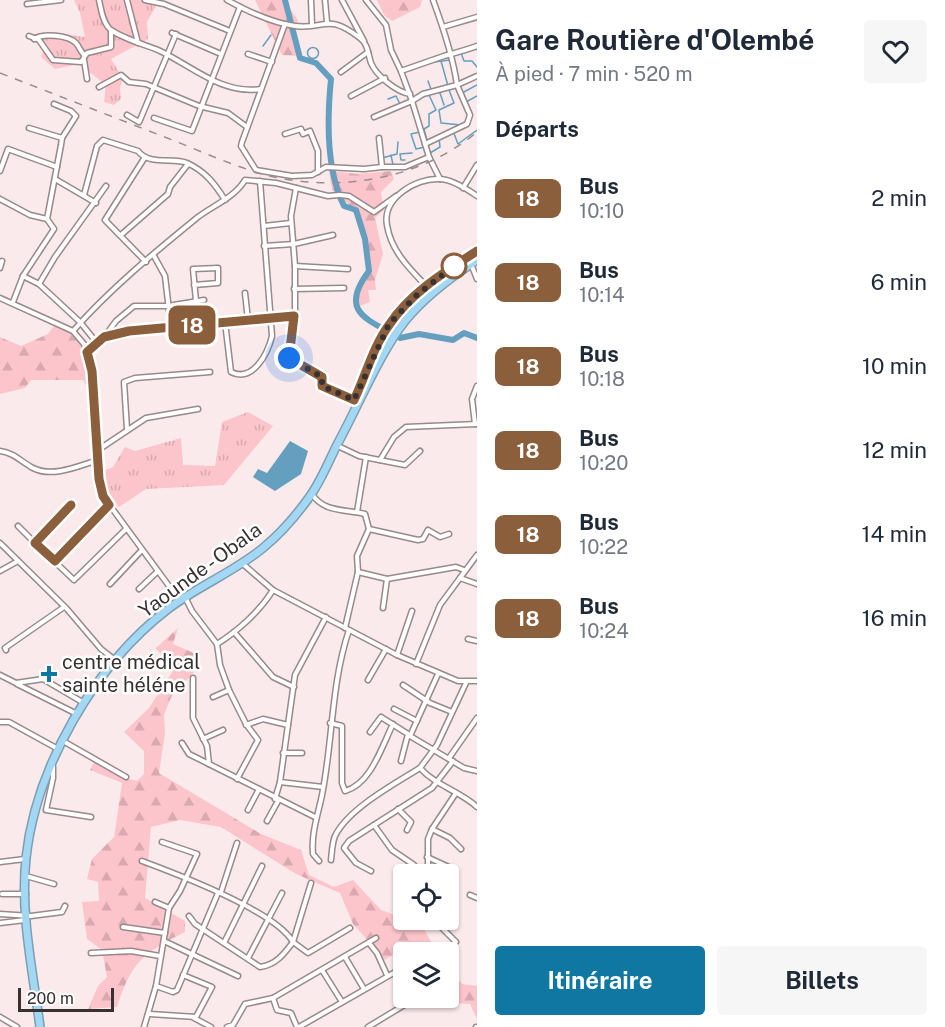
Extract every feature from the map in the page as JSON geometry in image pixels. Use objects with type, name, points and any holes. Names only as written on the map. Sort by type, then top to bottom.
[{"type":"highway","name":"Yaounde - Obala","points":[[40,1027],[26,917],[26,859],[32,827],[52,763],[84,703],[115,660],[150,624],[182,599],[243,563],[286,527],[312,494],[357,400],[404,322],[433,293],[474,262]]},
{"type":"street","points":[[27,4],[61,0]]},
{"type":"street","points":[[99,0],[105,22],[111,31],[165,54],[190,70],[228,86],[261,89]]},
{"type":"street","points":[[127,0],[138,44]]},
{"type":"street","points":[[145,0],[164,4],[230,31]]},
{"type":"street","points":[[227,0],[285,24],[327,22],[336,24],[364,42]]},
{"type":"street","points":[[311,0],[312,24]]},
{"type":"street","points":[[325,0],[327,22]]},
{"type":"street","points":[[342,0],[358,25],[374,67],[401,92],[410,94]]},
{"type":"street","points":[[366,0],[386,25],[392,50],[410,94],[429,157],[440,179]]},
{"type":"street","points":[[425,144],[440,139],[470,120],[457,85],[434,0]]},
{"type":"street","points":[[154,118],[192,131],[199,106],[240,7]]},
{"type":"street","points":[[443,27],[477,17]]},
{"type":"street","points":[[285,24],[241,146],[256,170],[292,176],[318,172],[326,167],[364,170],[405,167],[429,157]]},
{"type":"street","points":[[29,36],[39,40],[54,60],[81,62],[84,57],[111,46],[111,31]]},
{"type":"street","points":[[34,39],[43,34],[67,38],[77,44],[84,57],[87,78]]},
{"type":"street","points":[[127,115],[138,122],[174,34],[221,54]]},
{"type":"street","points":[[401,71],[477,45]]},
{"type":"street","points":[[341,72],[369,52]]},
{"type":"street","points":[[248,54],[272,62]]},
{"type":"street","points":[[99,87],[121,75],[129,82],[153,86],[199,106],[228,112],[247,127]]},
{"type":"street","points":[[374,117],[423,94],[457,85],[477,76]]},
{"type":"street","points":[[351,96],[385,78]]},
{"type":"street","points":[[47,219],[62,138],[76,116],[72,111],[54,104]]},
{"type":"street","points":[[28,128],[62,138]]},
{"type":"street","points":[[285,134],[301,129],[303,134],[310,131],[318,151],[318,172]]},
{"type":"street","points":[[379,138],[382,167]]},
{"type":"street","points":[[84,195],[101,141],[106,140],[161,162],[188,164],[209,177],[225,200]]},
{"type":"street","points":[[0,171],[8,149],[57,166]]},
{"type":"street","points":[[145,156],[105,218],[146,262]]},
{"type":"street","points":[[122,234],[168,194],[170,187],[188,164]]},
{"type":"street","points":[[463,188],[477,165]]},
{"type":"street","points":[[55,179],[96,203]]},
{"type":"street","points":[[74,330],[146,262],[206,211],[225,200],[245,180],[260,181],[328,196],[349,196],[374,212],[415,184],[440,179],[477,196]]},
{"type":"street","points":[[225,322],[230,369],[236,375],[252,370],[264,358],[272,336],[260,181]]},
{"type":"street","points":[[39,284],[54,257],[96,203],[106,186]]},
{"type":"street","points":[[296,188],[291,223],[296,266],[289,358],[322,377],[322,386],[357,400],[389,324],[427,286],[477,251]]},
{"type":"street","points":[[396,196],[388,211],[388,231],[400,257],[433,293]]},
{"type":"street","points":[[0,199],[30,214],[47,219],[54,229],[23,276],[13,302]]},
{"type":"street","points":[[264,226],[291,223]]},
{"type":"street","points":[[264,246],[294,244],[333,235]]},
{"type":"street","points":[[154,256],[165,276],[171,327]]},
{"type":"street","points":[[0,268],[2,261]]},
{"type":"street","points":[[474,262],[477,279]]},
{"type":"street","points":[[296,266],[348,268]]},
{"type":"street","points":[[194,285],[218,283],[218,268],[193,269],[194,285],[196,301]]},
{"type":"street","points":[[23,276],[39,284],[80,322],[97,343]]},
{"type":"street","points":[[294,290],[344,288]]},
{"type":"street","points":[[245,293],[248,320]]},
{"type":"street","points":[[0,298],[74,330],[87,352],[92,371],[101,491],[141,551],[217,644],[220,665],[229,690],[258,744],[237,779]]},
{"type":"street","points":[[104,337],[107,330],[131,308],[142,305],[168,306],[204,300]]},
{"type":"street","points":[[87,352],[104,337],[116,333],[294,316]]},
{"type":"street","points":[[127,429],[124,382],[135,378],[210,372]]},
{"type":"street","points":[[380,460],[395,435],[405,427],[476,424],[472,399],[477,386]]},
{"type":"street","points":[[98,450],[127,429],[152,417],[198,409]]},
{"type":"street","points":[[337,445],[366,457],[405,465],[420,451]]},
{"type":"street","points":[[0,451],[19,457],[36,470],[47,472],[98,460]]},
{"type":"street","points":[[357,512],[366,457]]},
{"type":"street","points":[[312,494],[316,500],[331,508],[367,516],[369,529],[357,556],[358,572],[336,679],[322,787],[315,817],[313,854],[319,861]]},
{"type":"street","points":[[35,543],[71,505]]},
{"type":"street","points":[[55,561],[109,505]]},
{"type":"street","points":[[18,526],[75,580],[126,529]]},
{"type":"street","points":[[369,529],[417,540],[423,539],[428,530],[440,537],[450,534]]},
{"type":"street","points":[[0,543],[64,607],[101,649],[115,660]]},
{"type":"street","points":[[110,584],[141,551]]},
{"type":"street","points":[[416,664],[440,605],[476,557]]},
{"type":"street","points":[[0,571],[18,561]]},
{"type":"street","points":[[243,563],[273,590],[397,655],[438,674],[466,683],[477,682]]},
{"type":"street","points":[[358,572],[387,579],[456,567],[464,570]]},
{"type":"street","points":[[139,589],[158,572]]},
{"type":"street","points":[[460,578],[477,584]]},
{"type":"street","points":[[383,608],[387,579]]},
{"type":"street","points":[[217,644],[234,632],[265,603],[273,590]]},
{"type":"street","points":[[6,650],[5,648],[64,607]]},
{"type":"street","points":[[397,655],[412,611]]},
{"type":"street","points":[[267,821],[276,800],[280,782],[295,675],[326,617]]},
{"type":"street","points":[[234,632],[273,677],[294,687]]},
{"type":"street","points":[[468,639],[477,641]]},
{"type":"street","points":[[368,680],[386,649]]},
{"type":"street","points":[[401,761],[438,674]]},
{"type":"street","points":[[0,675],[78,714]]},
{"type":"street","points":[[193,678],[193,718],[203,739],[209,764]]},
{"type":"street","points":[[16,683],[43,679],[84,703]]},
{"type":"street","points":[[331,860],[334,839],[346,822],[374,798],[420,768],[434,749],[466,683]]},
{"type":"street","points":[[403,685],[426,700],[452,712]]},
{"type":"street","points":[[213,697],[229,690]]},
{"type":"street","points":[[394,709],[417,721]]},
{"type":"street","points":[[369,732],[381,717],[464,768],[477,771]]},
{"type":"street","points":[[371,871],[356,863],[344,848],[349,841],[425,793],[437,782],[451,759],[476,727],[477,718]]},
{"type":"street","points":[[246,725],[262,719],[288,724]]},
{"type":"street","points":[[0,722],[9,722],[59,749]]},
{"type":"street","points":[[330,723],[342,726],[342,783],[345,791],[356,785],[371,769],[393,724]]},
{"type":"street","points":[[203,739],[223,730]]},
{"type":"street","points":[[63,741],[126,777]]},
{"type":"street","points":[[182,743],[189,754],[276,800],[315,817]]},
{"type":"street","points":[[283,753],[302,753]]},
{"type":"street","points":[[52,763],[54,778],[46,810],[91,817]]},
{"type":"street","points":[[420,768],[437,782],[477,807]]},
{"type":"street","points":[[280,782],[322,787]]},
{"type":"street","points":[[248,810],[259,789]]},
{"type":"street","points":[[428,864],[432,829],[456,793]]},
{"type":"street","points":[[398,809],[411,822],[407,830]]},
{"type":"street","points":[[374,825],[393,850],[413,864]]},
{"type":"street","points":[[432,829],[450,838],[462,849]]},
{"type":"street","points":[[144,1027],[150,1014],[156,986],[169,908],[197,854],[162,842]]},
{"type":"street","points":[[156,986],[175,992],[220,893],[237,843]]},
{"type":"street","points":[[427,857],[442,864]]},
{"type":"street","points":[[0,862],[26,859]]},
{"type":"street","points":[[142,861],[186,878],[244,906],[287,934],[293,942],[310,953],[350,928]]},
{"type":"street","points":[[224,944],[262,866]]},
{"type":"street","points":[[26,876],[54,884]]},
{"type":"street","points":[[189,916],[202,929],[224,944],[260,967],[267,966],[282,957],[293,942],[311,883]]},
{"type":"street","points":[[247,958],[282,893]]},
{"type":"street","points":[[2,894],[26,894]]},
{"type":"street","points":[[470,895],[477,898]]},
{"type":"street","points":[[155,902],[169,908]]},
{"type":"street","points":[[0,923],[58,913],[65,906]]},
{"type":"street","points":[[0,914],[26,917]]},
{"type":"street","points":[[123,927],[165,933]]},
{"type":"street","points":[[444,930],[456,942]]},
{"type":"street","points":[[227,1027],[233,1024],[245,1004],[273,998],[376,938]]},
{"type":"street","points":[[164,941],[238,976]]},
{"type":"street","points":[[369,943],[377,953],[387,975]]},
{"type":"street","points":[[91,953],[131,951],[160,956]]},
{"type":"street","points":[[345,957],[364,989]]},
{"type":"street","points":[[322,970],[342,1002]]},
{"type":"street","points":[[273,998],[277,1010],[291,1013],[298,1027],[393,973]]},
{"type":"street","points":[[183,975],[212,987],[194,1018]]},
{"type":"street","points":[[368,1027],[399,1008]]},
{"type":"street","points":[[150,1014],[194,1018],[211,1027]]},
{"type":"street","points":[[0,1017],[17,1027]]},
{"type":"green space","points":[[74,0],[152,0],[157,4],[147,22],[148,39],[111,59],[123,78],[120,88],[121,99],[114,105],[104,102],[106,85],[79,64],[55,69],[41,57],[44,49],[41,39],[52,32],[85,37],[80,13]]},
{"type":"green space","points":[[255,0],[288,0],[288,6],[298,20],[295,31],[302,56],[282,55]]},
{"type":"green space","points":[[377,0],[422,0],[420,7],[392,21],[384,15]]},
{"type":"green space","points":[[329,171],[358,174],[391,171],[394,179],[381,192],[384,210],[375,218],[383,254],[375,280],[376,290],[368,290],[370,302],[354,308],[369,261],[355,210],[332,190]]},
{"type":"green space","points":[[57,322],[69,329],[83,346],[90,366],[95,402],[83,380],[31,380],[25,388],[0,394],[0,337],[21,346],[48,334]]},
{"type":"green space","points":[[248,412],[273,426],[224,485],[146,489],[119,507],[99,486],[99,473],[113,467],[125,447],[135,451],[181,438],[183,465],[215,466],[222,422]]},
{"type":"green space","points":[[178,628],[173,644],[196,654],[194,672],[172,695],[164,715],[165,734],[159,773],[261,834],[301,850],[309,875],[334,887],[353,880],[381,910],[393,914],[393,930],[424,930],[431,942],[393,942],[393,955],[385,960],[353,924],[340,893],[296,874],[221,827],[180,820],[151,827],[145,898],[185,921],[185,932],[159,946],[141,960],[128,979],[117,1007],[88,1009],[98,986],[107,977],[102,950],[87,939],[82,902],[99,901],[98,882],[87,879],[92,859],[114,837],[122,783],[90,770],[94,762],[122,777],[137,781],[144,774],[144,751],[124,732],[149,708],[178,663],[164,658],[156,648]]},
{"type":"green space","points":[[459,980],[462,984],[477,986],[477,1019],[470,1004],[459,1003]]},
{"type":"water","points":[[290,441],[308,451],[301,474],[275,491],[253,477],[258,469],[267,473]]},
{"type":"waterway","points":[[285,0],[300,58],[316,63],[331,79],[329,144],[334,177],[344,206],[356,210],[365,239],[369,271],[356,296],[356,305],[360,313],[400,338],[419,334],[453,340],[464,333],[477,338]]},
{"type":"waterway","points":[[263,46],[271,35]]},
{"type":"waterway","points":[[313,47],[319,53],[313,59],[307,53],[313,47]]},
{"type":"waterway","points":[[461,53],[464,61],[472,61],[477,67]]},
{"type":"waterway","points":[[434,62],[450,60]]},
{"type":"waterway","points":[[441,61],[448,86]]},
{"type":"waterway","points":[[428,81],[431,89]]},
{"type":"waterway","points":[[462,93],[477,85]]},
{"type":"waterway","points":[[439,90],[444,105]]},
{"type":"waterway","points":[[449,90],[454,103],[439,110],[441,123],[461,125]]},
{"type":"waterway","points":[[427,140],[424,129],[429,126],[429,114],[436,110],[429,95]]},
{"type":"waterway","points":[[388,99],[396,96],[400,104]]},
{"type":"waterway","points":[[466,102],[477,96]]},
{"type":"waterway","points":[[453,131],[458,144],[477,130]]},
{"type":"waterway","points":[[420,132],[411,134],[416,149],[425,147]]},
{"type":"waterway","points":[[428,145],[430,153],[440,147],[439,138]]},
{"type":"waterway","points":[[382,158],[397,154],[398,142]]},
{"type":"waterway","points":[[405,160],[401,160],[400,154],[412,153]]},
{"type":"waterway","points":[[391,155],[393,165]]},
{"type":"railway","points":[[0,73],[232,164],[274,177],[301,181],[328,183],[354,181],[407,170],[432,161],[477,132]]},
{"type":"bus line","name":"18","points":[[71,505],[35,543],[55,561],[109,505],[101,491],[99,479],[92,371],[87,352],[104,337],[129,331],[294,316],[295,323],[288,351],[289,358],[322,377],[322,386],[354,400],[389,324],[437,278],[477,251]]},
{"type":"place","name":"centre médical sainte héléne","points":[[49,674]]},
{"type":"route","points":[[289,358],[322,377],[322,386],[354,400],[389,324],[418,294],[454,266]]}]
